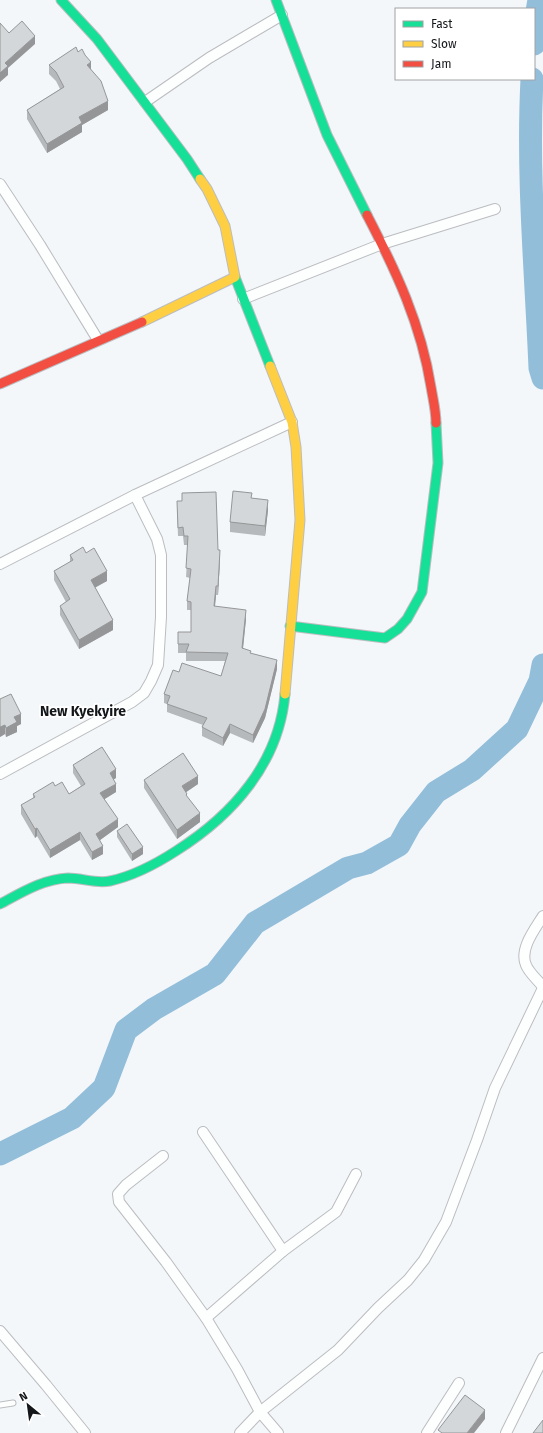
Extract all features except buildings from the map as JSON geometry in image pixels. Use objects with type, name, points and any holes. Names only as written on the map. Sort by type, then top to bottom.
[{"type":"street","points":[[0,904],[46,882],[67,878],[107,881],[132,875],[176,852],[226,813],[250,785],[268,756],[283,714],[300,520],[296,447],[292,422],[235,277],[225,226],[207,190],[187,159],[98,39],[61,0]]},
{"type":"street","points":[[276,0],[327,135],[382,244],[403,289],[418,329],[427,360],[436,414],[438,463],[422,592],[416,607],[406,622],[394,633],[385,638],[290,626]]},
{"type":"street","points":[[145,102],[209,58],[282,15]]},
{"type":"street","points":[[0,185],[98,340]]},
{"type":"street","points":[[243,299],[382,244],[495,209]]},
{"type":"street","points":[[0,384],[98,340],[136,326],[235,277]]},
{"type":"street","points":[[0,564],[135,495],[292,422]]},
{"type":"street","points":[[0,774],[132,702],[144,692],[151,681],[158,665],[161,617],[161,555],[157,539],[135,495]]},
{"type":"street","points":[[240,1433],[260,1412],[338,1350],[378,1308],[408,1280],[424,1260],[446,1222],[495,1088],[543,988],[526,966],[523,956],[527,945],[543,916]]},
{"type":"street","points":[[203,1132],[283,1251]]},
{"type":"street","points":[[163,1156],[126,1185],[118,1194],[120,1202],[166,1262],[206,1318],[237,1369],[260,1412],[278,1433]]},
{"type":"street","points":[[206,1318],[283,1251],[336,1212],[356,1174]]},
{"type":"street","points":[[0,1332],[85,1433]]},
{"type":"street","points":[[506,1433],[543,1358]]},
{"type":"street","points":[[427,1433],[459,1383]]},
{"type":"lane","points":[[0,1405],[13,1403]]},
{"type":"waterway","points":[[535,30],[539,0]]},
{"type":"waterway","points":[[532,80],[531,188],[540,368],[543,378]]},
{"type":"waterway","points":[[0,1154],[72,1118],[104,1088],[126,1030],[154,1009],[215,974],[255,923],[348,868],[367,863],[399,845],[410,825],[436,792],[472,770],[517,729],[540,681],[543,665]]},
{"type":"traffic: fast","points":[[61,0],[97,39],[187,159],[200,179]]},
{"type":"traffic: fast","points":[[276,0],[327,135],[367,215]]},
{"type":"traffic: fast","points":[[235,277],[270,366]]},
{"type":"traffic: fast","points":[[290,626],[385,638],[398,629],[407,619],[422,592],[438,463],[436,423]]},
{"type":"traffic: fast","points":[[0,904],[32,887],[59,879],[73,878],[105,882],[127,876],[144,869],[197,837],[234,804],[250,785],[263,765],[273,743],[281,719],[285,694]]},
{"type":"traffic: slow","points":[[142,322],[235,277],[225,226],[207,189],[200,179]]},
{"type":"traffic: slow","points":[[270,366],[292,422],[296,447],[300,520],[285,694]]},
{"type":"traffic: jam","points":[[367,215],[397,277],[421,341],[427,364],[436,414],[436,423]]},
{"type":"traffic: jam","points":[[0,384],[142,322]]},
{"type":"district","name":"New Kyekyire","points":[[83,711]]}]
